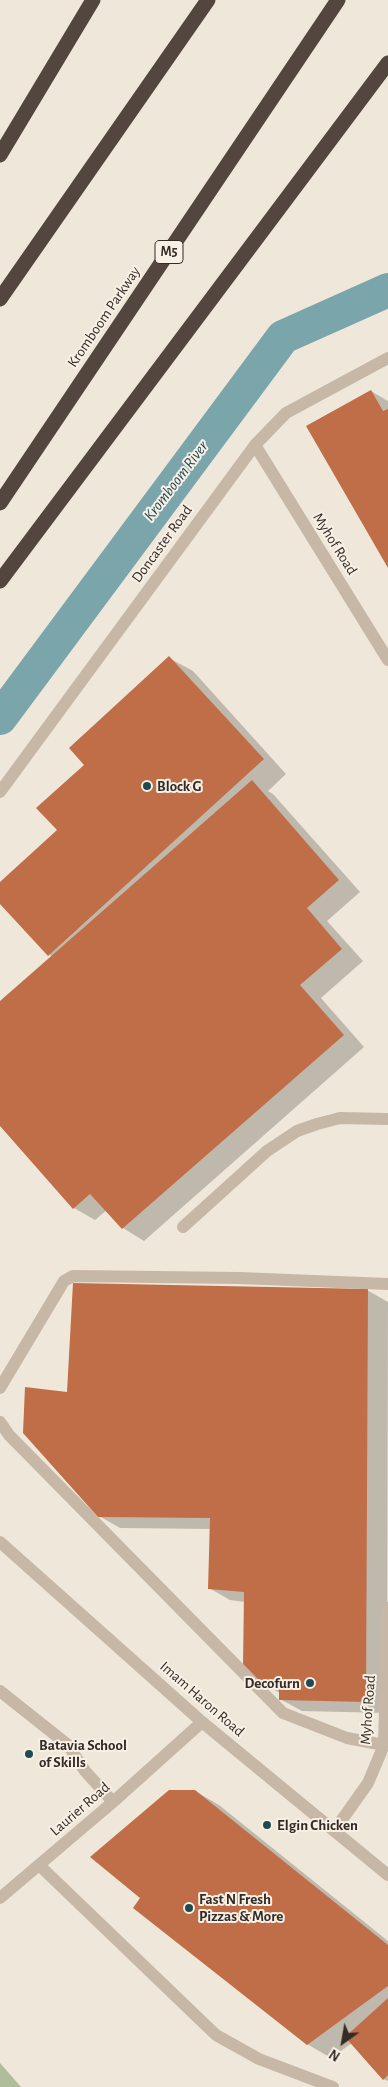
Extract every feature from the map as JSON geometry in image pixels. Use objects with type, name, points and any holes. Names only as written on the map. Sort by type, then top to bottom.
[{"type":"highway","points":[[0,155],[92,0]]},
{"type":"highway","points":[[0,299],[208,0]]},
{"type":"highway","name":"Kromboom Parkway","points":[[0,504],[338,0]]},
{"type":"highway","points":[[0,581],[388,63]]},
{"type":"street","name":"Doncaster Road","points":[[0,792],[255,445],[286,413],[388,358]]},
{"type":"street","name":"Myhof Road","points":[[255,445],[388,660]]},
{"type":"street","points":[[183,1227],[267,1151],[297,1131],[340,1118],[388,1119]]},
{"type":"street","points":[[0,1388],[64,1281],[73,1276],[239,1278],[388,1284]]},
{"type":"street","points":[[0,1422],[9,1435],[283,1713],[347,1738],[384,1745]]},
{"type":"street","name":"Imam Haron Road","points":[[0,1542],[202,1722],[388,1875]]},
{"type":"street","name":"Myhof Road","points":[[334,1830],[368,1783],[384,1745],[388,1608]]},
{"type":"street","points":[[0,1691],[68,1745],[85,1771],[113,1802]]},
{"type":"street","name":"Laurier Road","points":[[0,1898],[113,1802],[202,1722]]},
{"type":"street","points":[[39,1865],[216,2035],[259,2059],[333,2087]]},
{"type":"green space","points":[[0,2063],[21,2087],[0,2087]]},
{"type":"building","points":[[371,390],[383,411],[388,409],[388,568],[306,426]]},
{"type":"building","name":"Block G","points":[[169,656],[264,759],[48,956],[0,904],[0,882],[57,830],[36,808],[84,765],[69,748]]},
{"type":"building","points":[[252,780],[339,880],[307,908],[342,949],[300,985],[344,1035],[122,1229],[90,1194],[73,1209],[0,1126],[0,1001]]},
{"type":"building","points":[[73,1283],[368,1289],[366,1702],[279,1700],[279,1684],[260,1683],[243,1667],[244,1592],[208,1589],[210,1518],[98,1517],[23,1433],[25,1387],[67,1392]]},
{"type":"building","points":[[169,1790],[195,1790],[388,1945],[388,1986],[307,2045],[133,1908],[140,1898],[90,1857]]},
{"type":"building","points":[[388,1998],[388,2075],[383,2080],[345,2037]]},
{"type":"waterway","name":"Kromboom River","points":[[0,718],[283,337],[388,290]]},
{"type":"place","name":"Block G","points":[[147,786]]},
{"type":"place","name":"Decofurn","points":[[310,1683]]},
{"type":"place","name":"Batavia School of Skills","points":[[29,1754]]},
{"type":"place","name":"Elgin Chicken","points":[[267,1825]]},
{"type":"place","name":"Fast N Fresh Pizzas & More","points":[[189,1908]]}]
